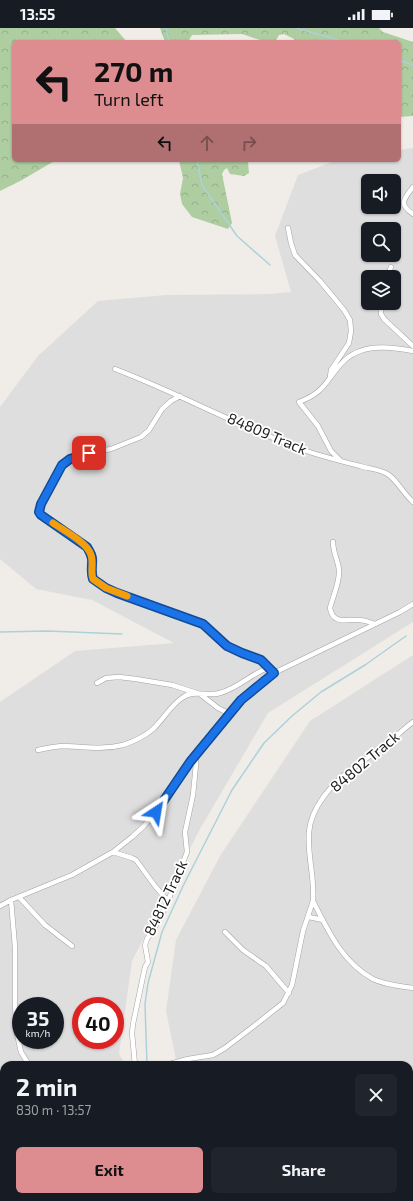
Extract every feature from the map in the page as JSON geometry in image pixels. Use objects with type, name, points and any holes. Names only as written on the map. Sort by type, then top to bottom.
[{"type":"street","points":[[413,187],[404,199],[404,207],[413,214]]},
{"type":"street","points":[[288,228],[295,255],[320,281],[344,310],[350,320],[351,332],[348,343],[331,370],[330,378]]},
{"type":"street","points":[[381,310],[381,314],[384,319],[413,346]]},
{"type":"street","points":[[342,462],[331,451],[318,426],[299,402],[316,395],[342,362],[356,353],[382,347],[396,347],[413,351]]},
{"type":"street","name":"84809 Track","points":[[115,369],[144,380],[271,438],[342,462],[382,471],[388,474],[413,502]]},
{"type":"street","points":[[180,396],[171,401],[162,409],[148,430],[141,437],[111,449],[79,455],[62,465],[41,504],[39,512],[41,515],[87,547],[91,553],[91,575],[98,583],[117,593],[203,624],[227,646],[261,660],[274,673]]},
{"type":"street","points":[[333,542],[334,554],[339,572],[330,608],[331,612],[335,618],[341,621],[366,621],[375,624]]},
{"type":"street","points":[[0,906],[72,875],[113,852],[143,827],[156,812],[196,755],[241,700],[274,673],[400,612],[413,604]]},
{"type":"street","points":[[38,750],[64,746],[92,749],[123,745],[151,731],[173,705],[182,697],[192,694],[209,695],[220,693],[238,685],[252,675],[268,668]]},
{"type":"street","points":[[97,683],[102,679],[112,677],[136,678],[172,685],[200,694],[218,708],[230,714]]},
{"type":"street","name":"84802 Track","points":[[413,722],[385,745],[350,770],[323,798],[315,813],[309,830],[308,844],[314,891],[313,901],[343,954],[354,966],[374,979],[386,984],[413,988]]},
{"type":"street","name":"84812 Track","points":[[135,1061],[132,1033],[145,967],[148,962],[145,945],[150,932],[158,922],[168,901],[187,852],[185,832],[193,795],[196,755]]},
{"type":"street","points":[[113,852],[136,860],[168,901]]},
{"type":"street","points":[[19,897],[45,925],[72,946]]},
{"type":"street","points":[[11,900],[15,947],[15,1005],[17,1034],[21,1052],[27,1061]]},
{"type":"street","points":[[181,1061],[213,1055],[225,1048],[282,1003],[289,993],[295,974],[296,961],[303,931],[309,918],[313,901]]},
{"type":"street","points":[[309,918],[323,920]]},
{"type":"street","points":[[225,932],[243,950],[266,966],[289,993]]},
{"type":"shaded area","points":[[413,148],[413,622],[268,713],[200,829],[132,961],[124,1018],[124,997],[72,997],[72,1049],[120,1049],[119,1054],[123,1061],[0,1061],[0,702],[75,651],[174,643],[92,600],[36,589],[0,559],[0,407],[38,356],[98,301],[166,295],[270,294],[291,292],[275,236],[298,175],[332,162],[401,162],[401,150]]},
{"type":"shaded area","points":[[413,655],[413,1061],[176,1061],[166,1011],[176,940],[220,856],[310,721]]},
{"type":"green space","points":[[0,28],[115,28],[125,40],[12,40],[12,162],[53,162],[0,191]]},
{"type":"green space","points":[[160,28],[379,28],[383,32],[413,42],[413,116],[401,117],[401,40],[294,40],[284,34],[279,35],[276,40],[260,40],[242,34],[192,35],[189,40],[164,40]]},
{"type":"green space","points":[[179,162],[248,162],[249,173],[244,176],[230,174],[227,168],[222,174],[232,223],[228,229],[192,217],[182,204],[180,194],[183,178]]},
{"type":"waterway","points":[[166,28],[169,40]]},
{"type":"waterway","points":[[296,28],[338,40]]},
{"type":"waterway","points":[[401,61],[413,65]]},
{"type":"waterway","points":[[197,162],[202,185],[237,236],[270,265]]},
{"type":"waterway","points":[[0,632],[48,631],[122,634]]},
{"type":"waterway","points":[[147,1061],[145,1004],[148,983],[162,932],[184,884],[232,790],[264,743],[292,716],[321,692],[365,665],[406,636]]},
{"type":"slow traffic","points":[[53,523],[87,547],[91,553],[91,575],[93,579],[106,588],[127,596]]},
{"type":"route","points":[[89,453],[70,459],[62,465],[41,504],[39,512],[41,515],[87,547],[91,553],[91,575],[93,579],[106,588],[117,593],[203,624],[227,646],[248,656],[256,657],[266,664],[274,673],[241,700],[190,762],[156,812]]}]
